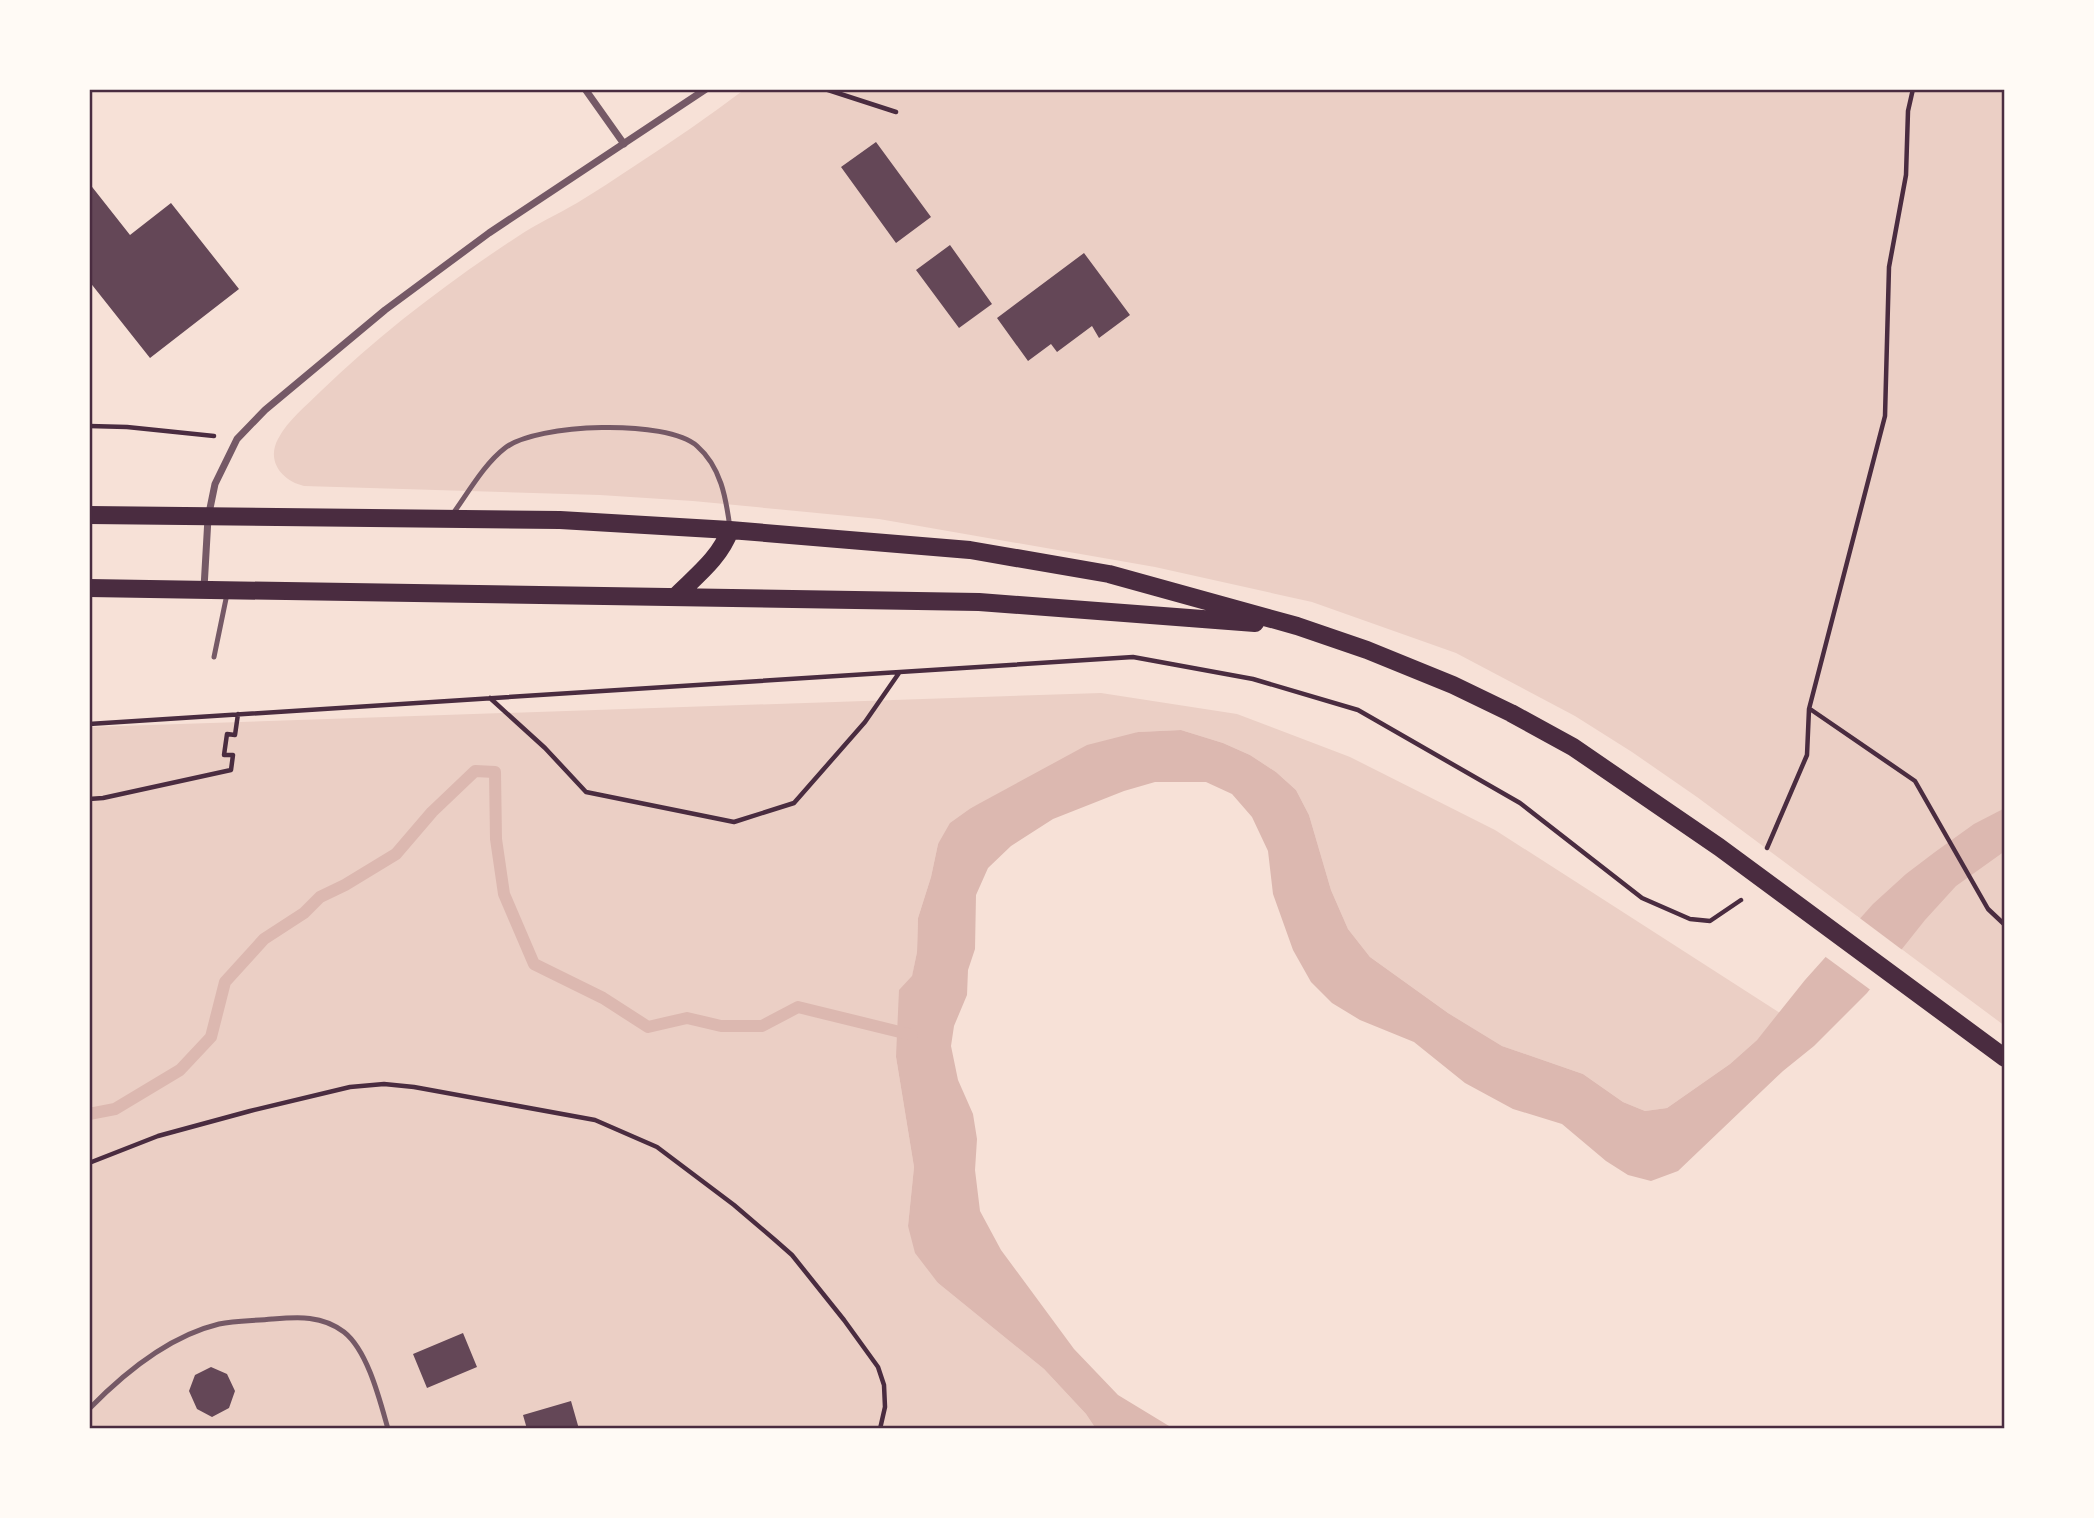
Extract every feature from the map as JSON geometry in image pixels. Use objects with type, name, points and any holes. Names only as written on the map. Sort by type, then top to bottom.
[{"type":"main road","points":[[89,515],[560,520],[730,530],[970,550],[1109,574],[1297,626],[1428,675],[1511,713],[1573,747],[1719,847],[2005,1058]]},
{"type":"main road","points":[[676,596],[714,558],[726,543],[730,530]]},
{"type":"main road","points":[[89,588],[979,602],[1297,626]]},
{"type":"street","points":[[585,89],[624,145]]},
{"type":"street","points":[[204,589],[208,518],[215,484],[237,439],[265,410],[384,310],[489,233],[706,89]]},
{"type":"lane","points":[[448,520],[489,464],[506,447],[528,436],[553,430],[588,428],[651,430],[676,435],[695,444],[709,459],[724,490],[730,530]]},
{"type":"lane","points":[[214,657],[227,591]]},
{"type":"lane","points":[[89,1409],[106,1391],[141,1363],[206,1328],[222,1323],[313,1318],[328,1322],[346,1334],[371,1376],[388,1429]]},
{"type":"path","points":[[825,89],[896,113]]},
{"type":"path","points":[[1766,851],[1807,755],[1809,709],[1885,416],[1889,267],[1906,175],[1908,111],[1913,89]]},
{"type":"path","points":[[89,426],[127,427],[237,439]]},
{"type":"path","points":[[89,724],[1133,657],[1253,679],[1357,710],[1520,803],[1642,898],[1689,919],[1710,921],[1731,909],[1743,898]]},
{"type":"path","points":[[490,698],[545,748],[586,792],[734,822],[794,803],[864,722],[900,672]]},
{"type":"path","points":[[1809,709],[1915,781],[1988,909],[2005,925]]},
{"type":"path","points":[[89,799],[231,770],[233,755],[224,755],[227,734],[235,735],[238,715]]},
{"type":"path","points":[[89,1163],[158,1136],[250,1111],[351,1087],[384,1084],[595,1120],[657,1147],[734,1205],[792,1255],[865,1346],[878,1367],[884,1385],[885,1407],[880,1429]]},
{"type":"shaded area","points":[[745,89],[2005,89],[2005,1026],[1697,797],[1575,716],[1456,653],[1312,602],[1155,567],[879,519],[600,495],[304,486],[289,480],[278,469],[275,447],[287,426],[303,408],[391,329],[491,254],[607,184]]},
{"type":"shaded area","points":[[1101,693],[1237,714],[1350,757],[1495,830],[1780,1013],[1757,1040],[1730,1064],[1667,1108],[1645,1111],[1623,1102],[1583,1074],[1502,1046],[1448,1013],[1370,957],[1348,929],[1331,890],[1309,815],[1296,790],[1276,772],[1250,755],[1223,743],[1181,730],[1138,732],[971,808],[938,844],[918,918],[917,952],[896,1057],[914,1167],[908,1226],[938,1283],[1044,1369],[1086,1414],[1096,1429],[89,1429],[89,727]]},
{"type":"shaded area","points":[[1181,730],[1250,755],[1276,772],[1296,790],[1309,815],[1331,890],[1348,929],[1370,957],[1448,1013],[1502,1046],[1583,1074],[1623,1102],[1645,1111],[1667,1108],[1730,1064],[1757,1040],[1805,980],[1873,904],[1935,852],[1974,824],[2005,808],[2005,851],[1956,886],[1867,993],[1814,1046],[1783,1071],[1678,1171],[1651,1181],[1628,1175],[1606,1161],[1562,1124],[1513,1109],[1465,1083],[1414,1042],[1360,1020],[1332,1003],[1311,982],[1293,950],[1273,894],[1268,851],[1252,817],[1232,794],[1206,782],[1155,782],[1124,791],[1053,819],[1011,846],[988,868],[976,895],[975,949],[968,970],[967,995],[954,1026],[951,1046],[958,1080],[973,1114],[977,1139],[975,1170],[980,1211],[1001,1250],[1074,1349],[1118,1395],[1174,1429],[1096,1429],[1086,1414],[1044,1369],[938,1283],[915,1253],[908,1226],[914,1167],[896,1057],[899,990],[912,976],[917,952],[918,918],[938,844],[950,823],[971,808],[1087,745],[1138,732]]},
{"type":"pier","points":[[1857,916],[1905,952],[1872,991],[1823,955]]},
{"type":"building","points":[[876,142],[931,217],[896,243],[841,167]]},
{"type":"building","points":[[89,183],[130,235],[171,203],[239,289],[150,358],[89,281]]},
{"type":"building","points":[[950,245],[992,304],[959,328],[916,270]]},
{"type":"building","points":[[1084,253],[1130,315],[1099,338],[1092,326],[1057,352],[1051,344],[1028,361],[997,318]]},
{"type":"building","points":[[463,1333],[477,1367],[427,1388],[413,1354]]},
{"type":"building","points":[[211,1367],[227,1374],[235,1391],[229,1408],[212,1417],[197,1409],[189,1391],[195,1375]]},
{"type":"building","points":[[571,1401],[579,1429],[527,1429],[523,1415]]},
{"type":"waterway","points":[[89,1114],[115,1109],[180,1070],[211,1037],[225,982],[264,939],[304,913],[320,897],[396,854],[432,812],[475,771],[495,772],[496,839],[504,894],[534,964],[603,998],[648,1027],[687,1018],[721,1026],[762,1026],[798,1007],[912,1035]]}]
